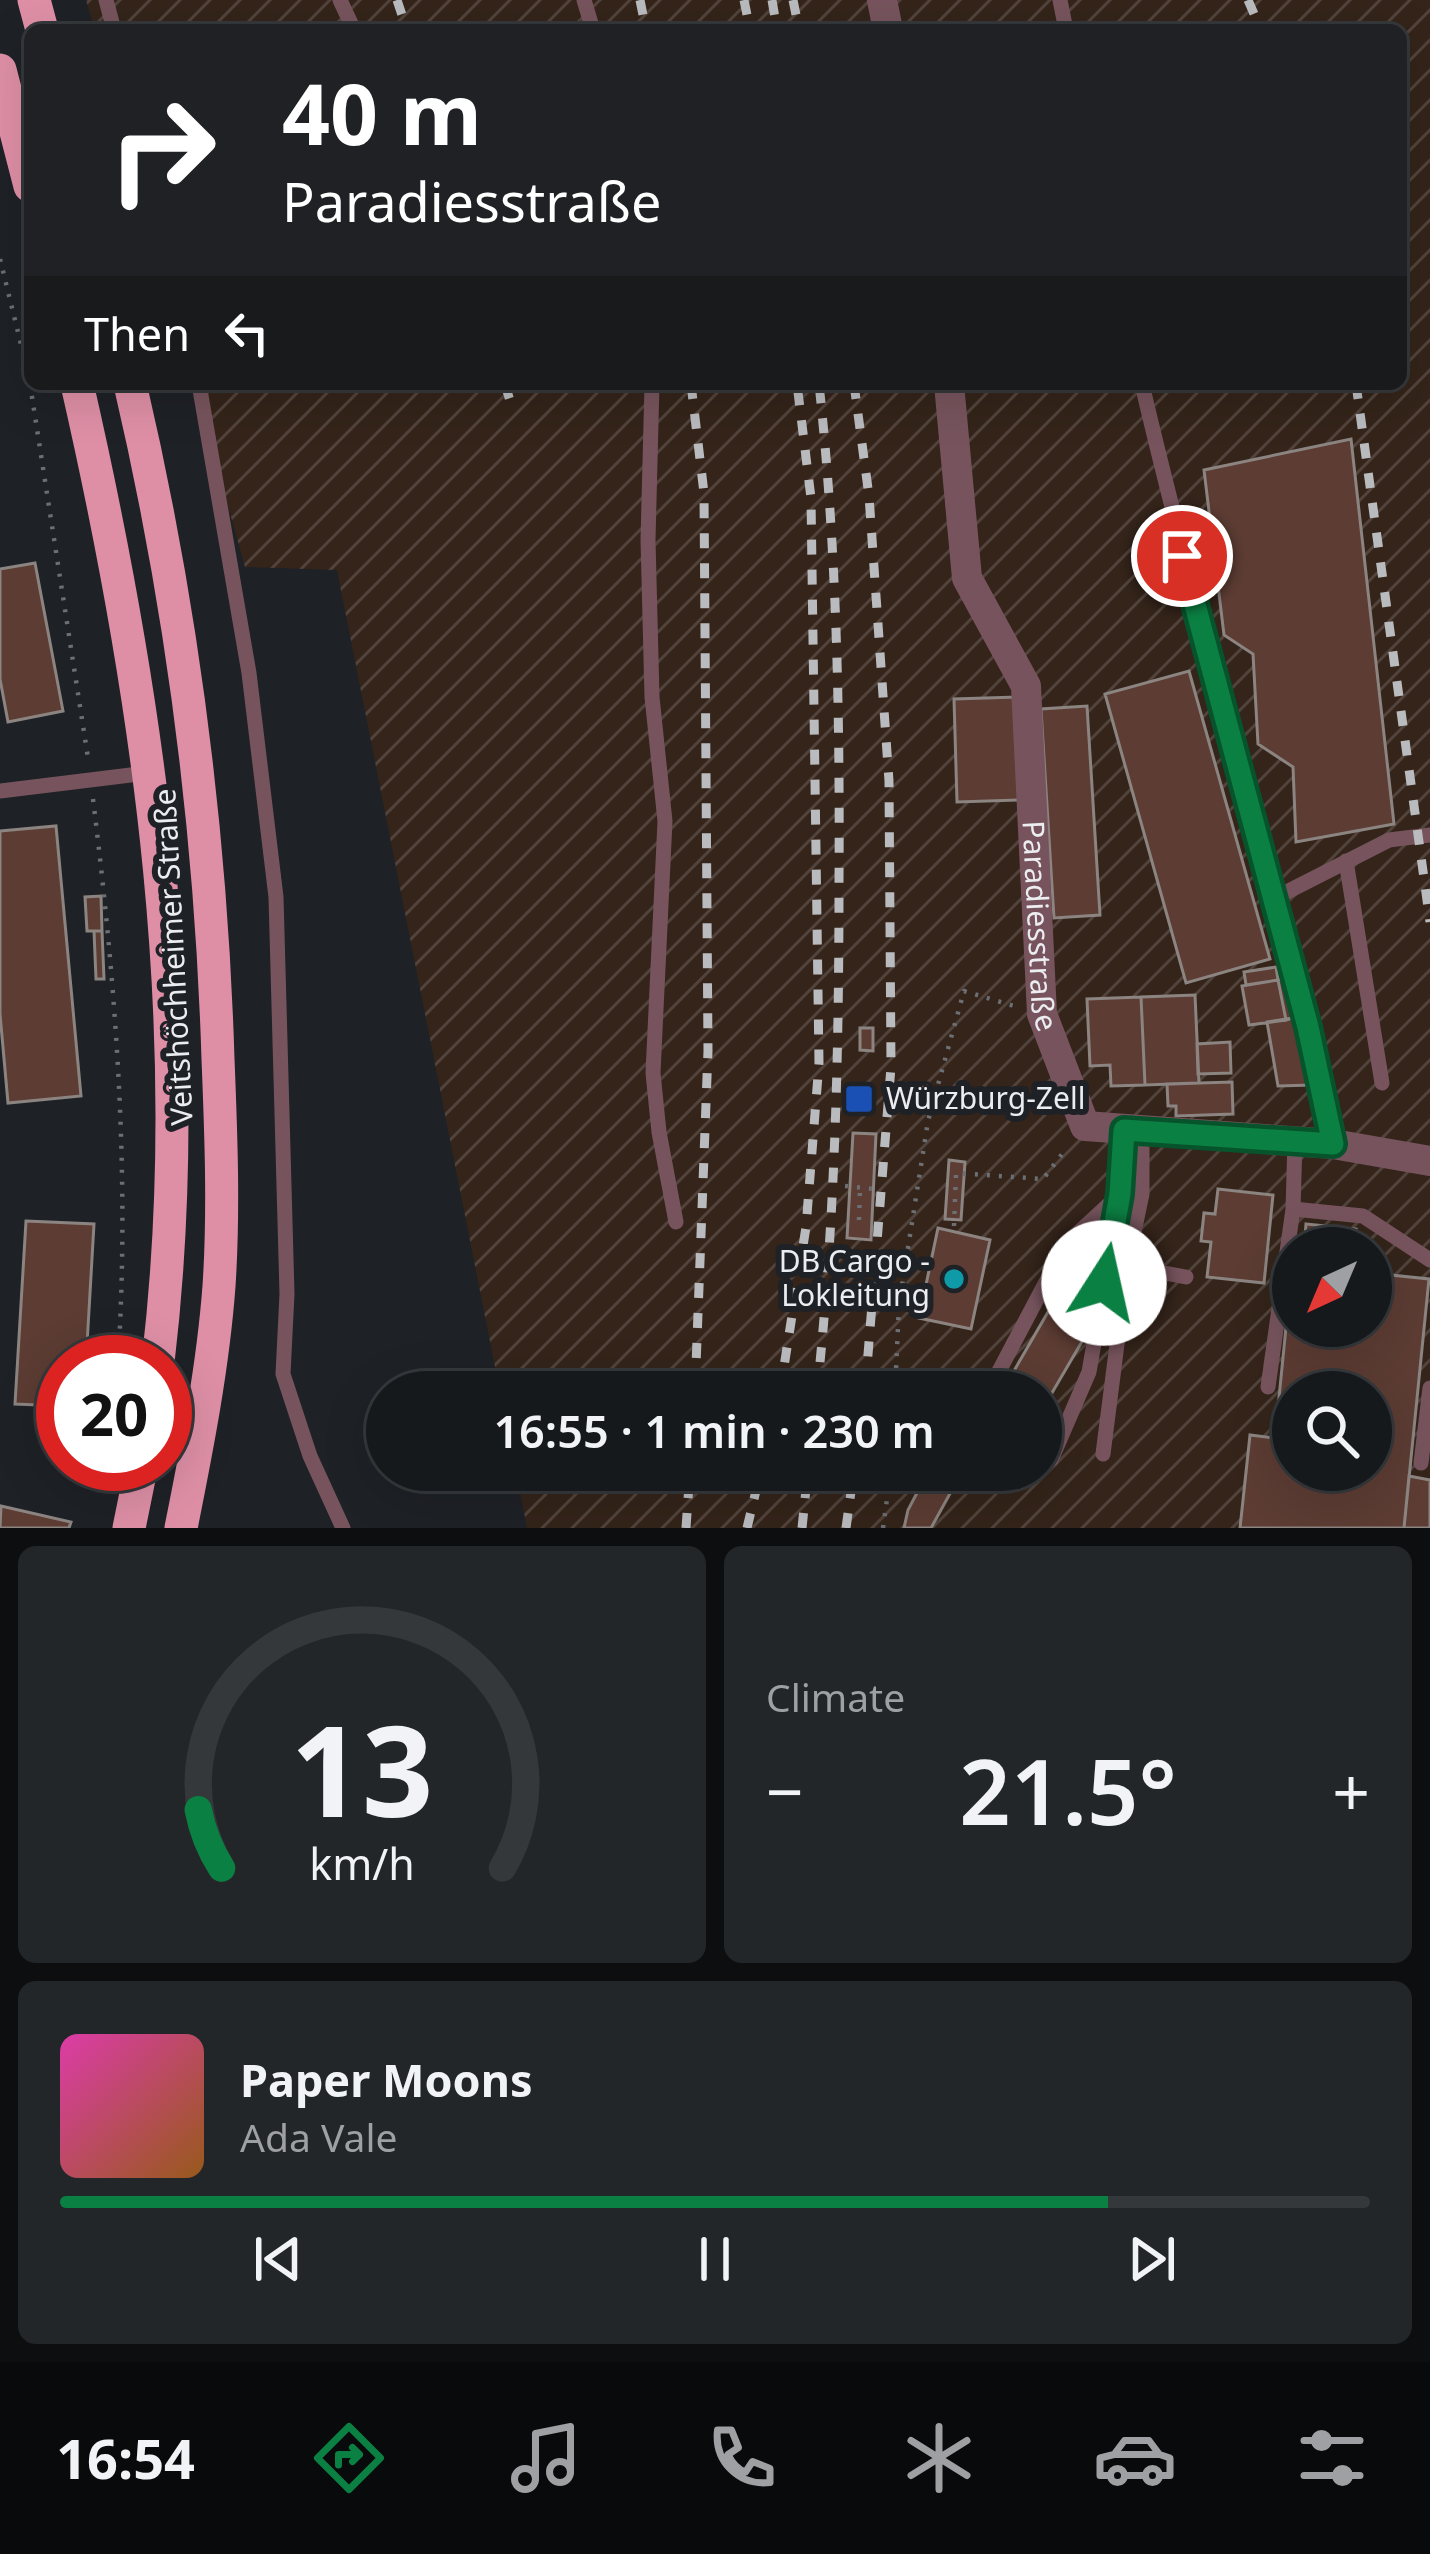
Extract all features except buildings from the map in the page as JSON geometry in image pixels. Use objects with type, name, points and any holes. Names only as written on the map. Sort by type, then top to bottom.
[{"type":"highway","points":[[0,70],[24,163]]},
{"type":"highway","name":"Veitshöchheimer Straße","points":[[78,390],[104,503],[150,773],[168,956],[172,1140],[161,1335]]},
{"type":"highway","name":"Veitshöchheimer Straße","points":[[131,390],[151,476],[195,740],[215,948],[219,1285],[201,1430],[181,1528]]},
{"type":"highway","points":[[129,1528],[137,1491]]},
{"type":"street","name":"Paradiesstraße","points":[[951,390],[968,578],[1026,686],[1042,1014],[1084,1126]]},
{"type":"street","points":[[1084,1126],[1333,1144],[1430,1161]]},
{"type":"lane","points":[[200,390],[249,673],[276,896],[284,1129],[283,1374],[310,1456],[343,1528]]},
{"type":"lane","points":[[652,390],[648,540],[652,697],[665,821],[653,1073],[676,1222]]},
{"type":"lane","points":[[1143,390],[1204,642],[1308,1027],[1333,1144]]},
{"type":"lane","points":[[0,791],[150,773]]},
{"type":"lane","points":[[1273,899],[1389,840],[1430,835]]},
{"type":"lane","points":[[1346,861],[1382,1083]]},
{"type":"lane","points":[[1062,1435],[1089,1372],[1133,1131]]},
{"type":"lane","points":[[1103,1454],[1127,1266],[1142,1194],[1133,1131]]},
{"type":"lane","points":[[1268,1387],[1293,1210],[1295,1142]]},
{"type":"lane","points":[[999,1371],[1066,1244],[1120,1194]]},
{"type":"lane","points":[[1293,1210],[1363,1216],[1430,1260]]},
{"type":"lane","points":[[1127,1266],[1186,1277]]},
{"type":"lane","points":[[1421,1463],[1430,1388]]},
{"type":"path","points":[[0,259],[24,358]]},
{"type":"path","points":[[31,390],[81,691],[114,970],[120,1094],[120,1335]]},
{"type":"path","points":[[896,1371],[899,1305],[928,1121],[964,991],[1042,1014]]},
{"type":"path","points":[[954,1226],[956,1173],[1043,1179],[1084,1126]]},
{"type":"path","points":[[845,1186],[875,1189]]},
{"type":"path","points":[[859,1220],[860,1190]]},
{"type":"path","points":[[883,1528],[888,1491]]},
{"type":"shaded area","points":[[86,0],[1430,0],[1430,1528],[527,1528],[520,1491],[1062,1491],[1062,1371],[496,1371],[337,570],[245,567],[196,390],[1407,390],[1407,24],[93,24]]},
{"type":"railway","points":[[397,0],[405,24]]},
{"type":"railway","points":[[640,0],[645,24]]},
{"type":"railway","points":[[744,0],[749,24]]},
{"type":"railway","points":[[772,0],[776,24]]},
{"type":"railway","points":[[793,0],[798,24]]},
{"type":"railway","points":[[1248,0],[1258,24]]},
{"type":"railway","points":[[507,390],[513,411]]},
{"type":"railway","points":[[692,390],[704,493],[708,1051],[696,1371]]},
{"type":"railway","points":[[783,1371],[806,1227],[819,1063],[811,498],[798,390]]},
{"type":"railway","points":[[819,1371],[835,1138],[839,821],[834,571],[820,390]]},
{"type":"railway","points":[[855,390],[869,496],[889,781],[891,1067],[867,1371]]},
{"type":"railway","points":[[1357,390],[1430,922]]},
{"type":"railway","points":[[686,1528],[689,1491]]},
{"type":"railway","points":[[747,1528],[756,1491]]},
{"type":"railway","points":[[802,1528],[806,1491]]},
{"type":"railway","points":[[846,1528],[851,1491]]},
{"type":"place","name":"Würzburg-Zell","points":[[859,1099]]},
{"type":"place","name":"DB Cargo - Lokleitung","points":[[954,1279]]},
{"type":"route","points":[[1104,1283],[1120,1194],[1124,1130],[1333,1144],[1308,1027],[1182,556]]}]
